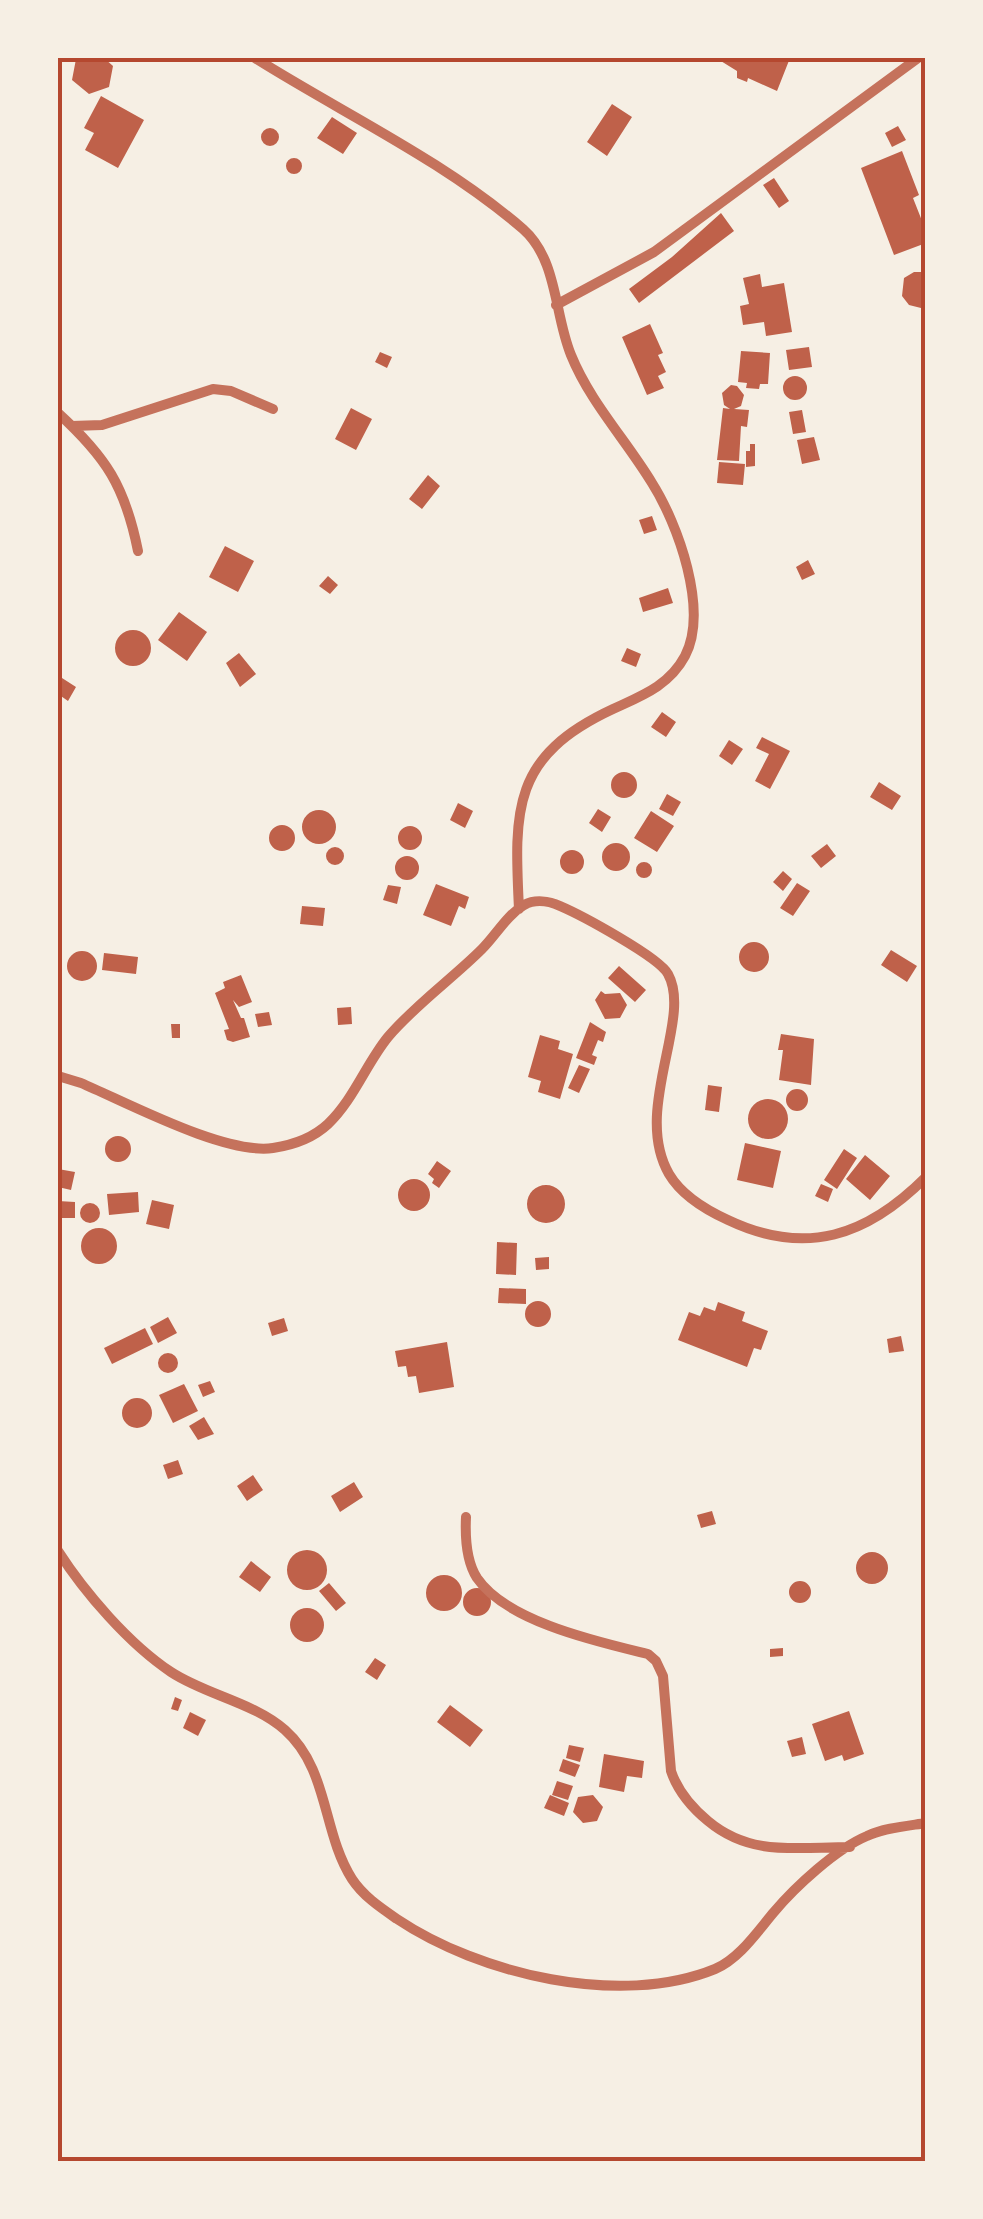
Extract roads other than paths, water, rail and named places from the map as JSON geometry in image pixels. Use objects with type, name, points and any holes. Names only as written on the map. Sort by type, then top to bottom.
[{"type":"street","points":[[254,58],[425,158],[523,229],[544,255],[571,356],[595,400],[658,494],[688,573],[693,615],[687,653],[663,683],[646,696],[566,734],[549,749],[530,779],[520,804],[516,837],[519,908]]},
{"type":"street","points":[[556,305],[654,252],[918,58]]},
{"type":"street","points":[[72,426],[102,426],[214,389],[231,391],[273,409]]},
{"type":"street","points":[[58,413],[119,484],[138,551]]},
{"type":"street","points":[[58,1076],[229,1144],[256,1149],[296,1142],[328,1123],[386,1040],[482,950],[519,908],[538,901],[557,904],[659,962],[670,977],[673,1009],[656,1109],[661,1156],[670,1176],[689,1198],[754,1232],[806,1241],[854,1228],[878,1216],[926,1177]]},
{"type":"street","points":[[466,1518],[465,1538],[475,1575],[495,1596],[546,1626],[648,1654],[656,1661],[663,1676],[671,1771],[675,1784],[695,1811],[724,1834],[748,1845],[850,1846]]},
{"type":"street","points":[[58,1551],[78,1582],[141,1647],[172,1672],[260,1712],[298,1743],[311,1764],[330,1827],[354,1882],[378,1906],[454,1952],[495,1966],[586,1983],[663,1984],[718,1968],[740,1952],[791,1892],[850,1846],[867,1836],[926,1823]]}]
